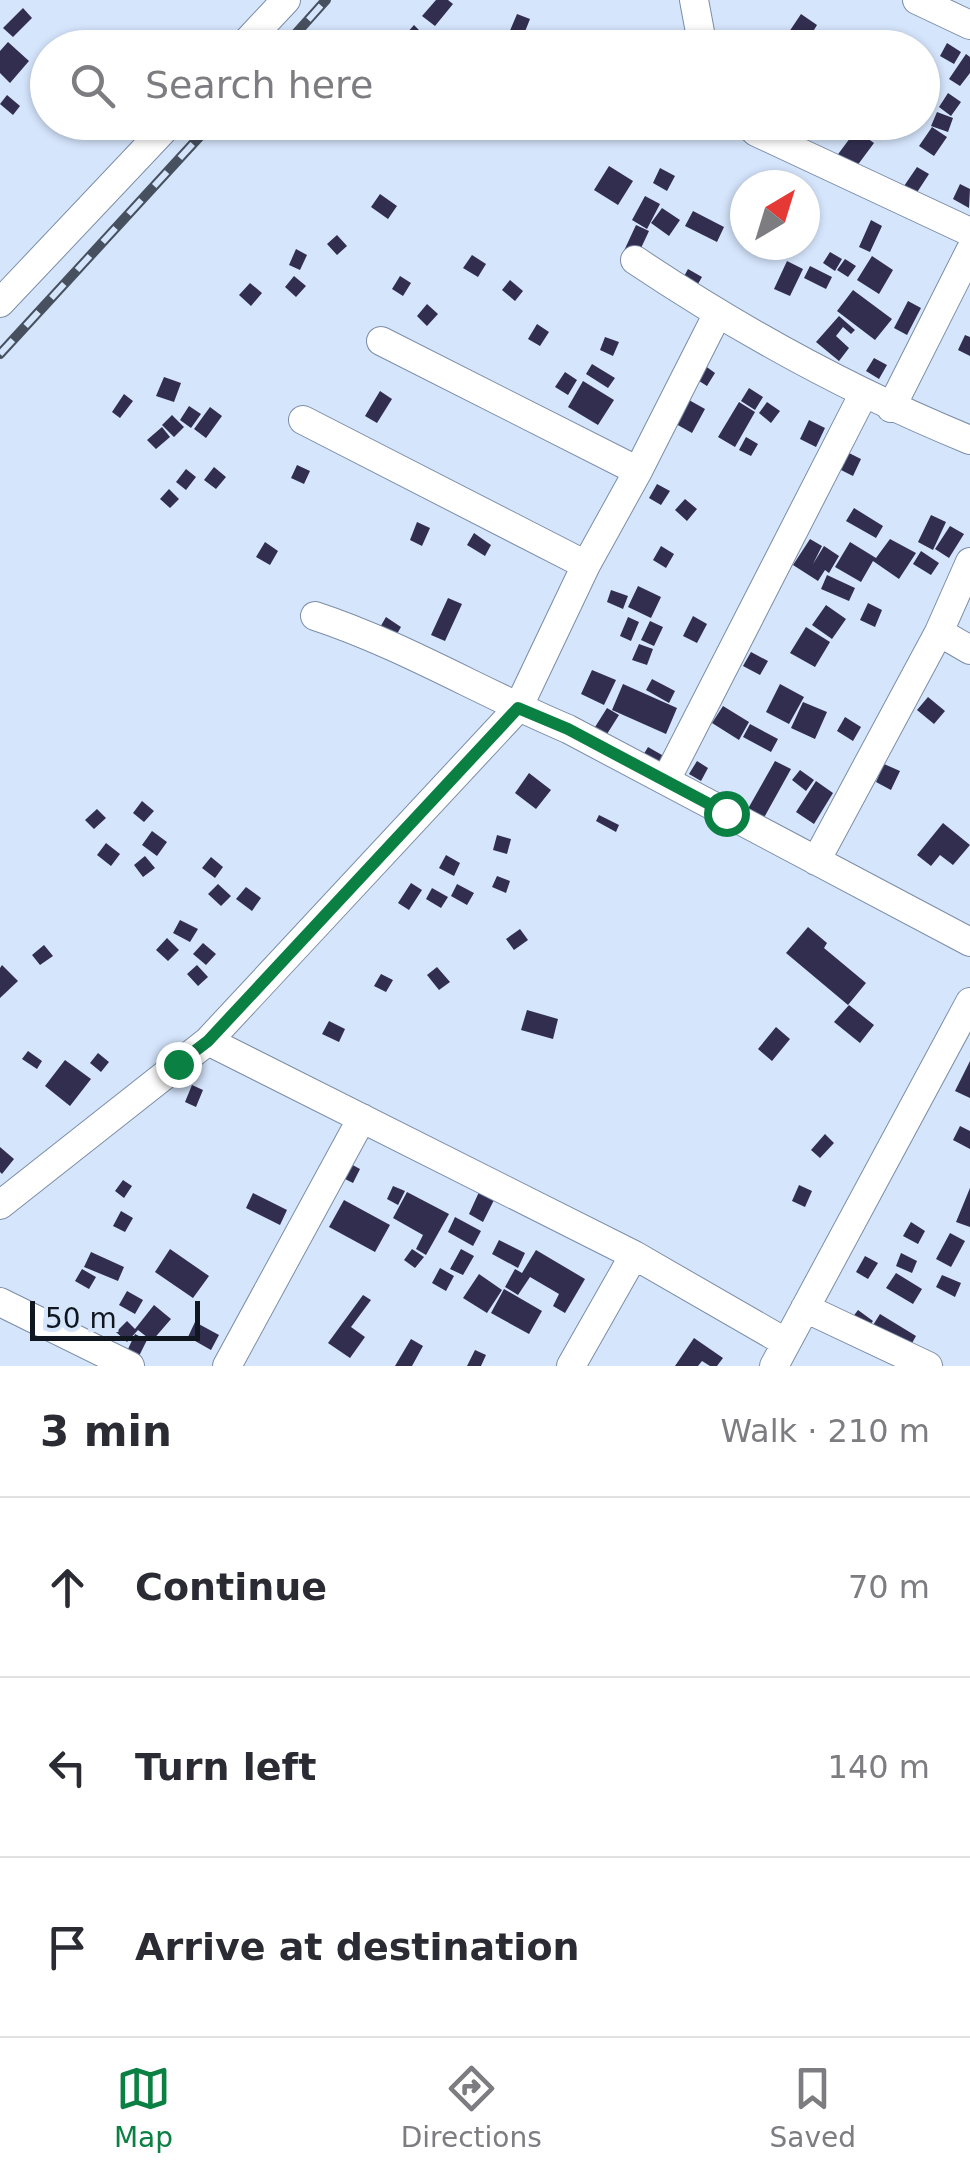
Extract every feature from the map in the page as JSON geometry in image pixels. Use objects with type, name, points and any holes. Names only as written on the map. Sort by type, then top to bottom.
[{"type":"street","points":[[258,30],[286,0]]},
{"type":"street","points":[[694,0],[700,30]]},
{"type":"street","points":[[917,0],[970,25]]},
{"type":"street","points":[[0,303],[153,140]]},
{"type":"street","points":[[773,140],[970,232]]},
{"type":"street","points":[[891,408],[970,250]]},
{"type":"street","points":[[635,260],[717,315],[891,408],[970,440]]},
{"type":"street","points":[[0,1205],[208,1041],[518,708],[586,565],[717,315]]},
{"type":"street","points":[[381,342],[638,471]]},
{"type":"street","points":[[666,780],[864,393]]},
{"type":"street","points":[[303,420],[586,565]]},
{"type":"street","points":[[816,862],[938,632],[970,562]]},
{"type":"street","points":[[315,616],[371,634],[568,729],[970,942]]},
{"type":"street","points":[[938,632],[970,650]]},
{"type":"street","points":[[208,1041],[634,1254],[780,1354],[970,1002]]},
{"type":"street","points":[[227,1366],[362,1118]]},
{"type":"street","points":[[571,1366],[634,1254]]},
{"type":"street","points":[[0,1302],[130,1366]]},
{"type":"street","points":[[805,1308],[928,1366]]},
{"type":"building","points":[[436,0],[453,4],[435,26],[422,16]]},
{"type":"building","points":[[23,8],[32,18],[13,37],[3,28]]},
{"type":"building","points":[[517,14],[530,19],[526,30],[510,30]]},
{"type":"building","points":[[801,14],[817,25],[814,30],[790,30]]},
{"type":"building","points":[[8,42],[29,61],[10,83],[0,73],[0,51]]},
{"type":"building","points":[[947,43],[961,52],[954,64],[940,56]]},
{"type":"building","points":[[966,54],[970,57],[970,73],[960,86],[949,79]]},
{"type":"building","points":[[948,93],[961,102],[951,116],[940,105]]},
{"type":"building","points":[[7,95],[20,106],[13,115],[0,104]]},
{"type":"building","points":[[940,113],[953,118],[948,132],[940,129]]},
{"type":"building","points":[[940,132],[947,137],[934,156],[919,146],[923,140],[940,140]]},
{"type":"building","points":[[849,140],[874,143],[851,174],[833,161]]},
{"type":"building","points":[[609,166],[633,181],[618,205],[594,190]]},
{"type":"building","points":[[917,167],[929,174],[914,197],[902,189]]},
{"type":"building","points":[[660,168],[675,176],[667,191],[653,183]]},
{"type":"building","points":[[960,184],[970,189],[969,208],[953,199]]},
{"type":"building","points":[[380,194],[397,206],[388,219],[371,207]]},
{"type":"building","points":[[645,196],[660,204],[647,229],[632,220]]},
{"type":"building","points":[[662,208],[680,220],[669,236],[651,223]]},
{"type":"building","points":[[693,211],[724,227],[717,242],[685,226]]},
{"type":"building","points":[[871,220],[882,226],[870,252],[859,247]]},
{"type":"building","points":[[636,225],[649,231],[635,261],[622,255]]},
{"type":"building","points":[[337,235],[347,246],[337,255],[327,244]]},
{"type":"building","points":[[296,249],[307,255],[300,270],[289,265]]},
{"type":"building","points":[[830,252],[842,259],[835,271],[823,263]]},
{"type":"building","points":[[472,255],[486,264],[478,277],[463,268]]},
{"type":"building","points":[[872,256],[893,270],[879,294],[857,280]]},
{"type":"building","points":[[845,259],[856,266],[848,277],[837,270]]},
{"type":"building","points":[[787,261],[803,269],[790,296],[774,289]]},
{"type":"building","points":[[810,266],[832,277],[826,289],[804,278]]},
{"type":"building","points":[[688,269],[702,277],[695,289],[681,282]]},
{"type":"building","points":[[294,276],[306,286],[296,297],[285,287]]},
{"type":"building","points":[[400,276],[411,283],[403,296],[392,289]]},
{"type":"building","points":[[510,280],[523,291],[515,301],[502,290]]},
{"type":"building","points":[[250,283],[262,293],[251,306],[239,295]]},
{"type":"building","points":[[853,290],[892,319],[875,340],[837,311]]},
{"type":"building","points":[[908,301],[921,308],[907,335],[894,328]]},
{"type":"building","points":[[427,304],[438,314],[427,326],[417,316]]},
{"type":"building","points":[[839,316],[855,330],[851,334],[843,327],[836,336],[849,348],[839,361],[816,342]]},
{"type":"building","points":[[537,324],[549,332],[540,346],[528,339]]},
{"type":"building","points":[[965,335],[970,337],[970,356],[958,350]]},
{"type":"building","points":[[605,337],[619,342],[613,356],[600,350]]},
{"type":"building","points":[[874,358],[887,365],[879,379],[866,371]]},
{"type":"building","points":[[592,364],[615,378],[608,388],[586,374]]},
{"type":"building","points":[[704,365],[715,373],[707,386],[696,379]]},
{"type":"building","points":[[565,372],[577,380],[568,395],[555,387]]},
{"type":"building","points":[[164,377],[181,383],[174,402],[156,396]]},
{"type":"building","points":[[583,381],[614,400],[598,425],[568,407]]},
{"type":"building","points":[[749,388],[763,397],[755,410],[741,401]]},
{"type":"building","points":[[380,391],[392,399],[377,423],[365,416]]},
{"type":"building","points":[[124,394],[133,401],[120,418],[112,412]]},
{"type":"building","points":[[689,400],[705,409],[692,433],[676,424]]},
{"type":"building","points":[[739,402],[755,412],[735,447],[718,437]]},
{"type":"building","points":[[767,402],[780,411],[771,423],[759,413]]},
{"type":"building","points":[[189,406],[201,414],[191,428],[180,420]]},
{"type":"building","points":[[210,407],[222,416],[206,438],[194,429]]},
{"type":"building","points":[[172,415],[184,427],[174,437],[162,425]]},
{"type":"building","points":[[809,420],[825,428],[816,447],[800,439]]},
{"type":"building","points":[[162,427],[170,437],[156,449],[147,440]]},
{"type":"building","points":[[746,437],[758,444],[751,456],[739,450]]},
{"type":"building","points":[[847,452],[861,459],[853,476],[839,469]]},
{"type":"building","points":[[297,465],[310,471],[304,484],[291,478]]},
{"type":"building","points":[[214,467],[226,477],[216,489],[204,480]]},
{"type":"building","points":[[186,469],[196,477],[186,490],[176,482]]},
{"type":"building","points":[[657,484],[670,491],[661,505],[649,498]]},
{"type":"building","points":[[169,489],[179,499],[170,508],[160,499]]},
{"type":"building","points":[[685,499],[697,509],[687,521],[675,510]]},
{"type":"building","points":[[854,508],[883,526],[876,538],[846,521]]},
{"type":"building","points":[[931,515],[946,522],[933,550],[918,542]]},
{"type":"building","points":[[417,522],[430,528],[422,546],[410,540]]},
{"type":"building","points":[[950,526],[964,534],[949,558],[935,549]]},
{"type":"building","points":[[474,533],[491,545],[485,556],[467,545]]},
{"type":"building","points":[[810,539],[822,546],[813,564],[824,546],[839,556],[829,573],[825,570],[818,581],[793,565]]},
{"type":"building","points":[[890,539],[916,553],[899,579],[873,561],[861,582],[835,567],[850,542],[876,558]]},
{"type":"building","points":[[265,542],[278,551],[270,565],[256,557]]},
{"type":"building","points":[[661,546],[674,554],[666,568],[653,560]]},
{"type":"building","points":[[921,551],[939,563],[931,575],[913,564]]},
{"type":"building","points":[[827,575],[855,588],[849,601],[821,589]]},
{"type":"building","points":[[638,586],[661,597],[651,618],[628,607]]},
{"type":"building","points":[[611,590],[628,596],[623,609],[607,602]]},
{"type":"building","points":[[448,598],[462,604],[445,641],[431,635]]},
{"type":"building","points":[[868,603],[882,610],[875,627],[860,620]]},
{"type":"building","points":[[826,605],[846,619],[832,639],[812,625]]},
{"type":"building","points":[[693,616],[707,624],[697,643],[683,636]]},
{"type":"building","points":[[386,617],[401,627],[394,639],[379,629]]},
{"type":"building","points":[[628,617],[639,622],[631,641],[620,636]]},
{"type":"building","points":[[650,621],[663,627],[654,646],[641,640]]},
{"type":"building","points":[[806,627],[830,642],[815,667],[790,653]]},
{"type":"building","points":[[639,644],[653,649],[647,665],[632,660]]},
{"type":"building","points":[[751,652],[768,661],[760,675],[743,666]]},
{"type":"building","points":[[592,670],[616,680],[604,705],[581,694]]},
{"type":"building","points":[[652,679],[675,691],[669,703],[646,690]]},
{"type":"building","points":[[623,684],[677,708],[666,734],[612,710]]},
{"type":"building","points":[[780,684],[804,697],[789,724],[766,712]]},
{"type":"building","points":[[928,697],[945,711],[934,724],[917,710]]},
{"type":"building","points":[[803,702],[827,712],[815,739],[791,728]]},
{"type":"building","points":[[723,706],[749,722],[739,740],[712,723]]},
{"type":"building","points":[[607,708],[619,715],[602,742],[590,735]]},
{"type":"building","points":[[845,717],[861,727],[853,741],[837,731]]},
{"type":"building","points":[[750,724],[778,739],[771,752],[743,737]]},
{"type":"building","points":[[648,747],[669,759],[657,780],[636,767]]},
{"type":"building","points":[[697,761],[708,768],[701,781],[689,774]]},
{"type":"building","points":[[775,761],[791,769],[761,823],[745,814]]},
{"type":"building","points":[[884,764],[900,771],[891,790],[876,782]]},
{"type":"building","points":[[800,770],[814,780],[806,791],[792,780]]},
{"type":"building","points":[[529,773],[551,790],[536,809],[515,793]]},
{"type":"building","points":[[816,781],[833,793],[814,824],[796,812]]},
{"type":"building","points":[[142,801],[154,811],[144,822],[133,813]]},
{"type":"building","points":[[97,809],[106,818],[94,829],[85,820]]},
{"type":"building","points":[[599,815],[619,825],[616,832],[596,821]]},
{"type":"building","points":[[943,823],[970,845],[953,865],[940,855],[931,866],[917,855]]},
{"type":"building","points":[[152,831],[167,842],[157,856],[142,845]]},
{"type":"building","points":[[497,835],[511,839],[507,854],[493,850]]},
{"type":"building","points":[[106,843],[120,854],[111,866],[97,855]]},
{"type":"building","points":[[446,855],[460,863],[454,876],[439,868]]},
{"type":"building","points":[[145,856],[155,868],[143,877],[134,865]]},
{"type":"building","points":[[211,857],[223,867],[215,878],[202,868]]},
{"type":"building","points":[[497,876],[510,881],[506,893],[492,887]]},
{"type":"building","points":[[411,883],[422,890],[409,910],[398,903]]},
{"type":"building","points":[[218,884],[231,896],[221,906],[208,894]]},
{"type":"building","points":[[457,884],[474,893],[467,905],[451,896]]},
{"type":"building","points":[[246,887],[261,898],[252,911],[236,899]]},
{"type":"building","points":[[432,888],[448,897],[441,908],[426,899]]},
{"type":"building","points":[[180,920],[198,929],[190,942],[173,933]]},
{"type":"building","points":[[808,927],[827,943],[824,948],[866,983],[848,1005],[786,953]]},
{"type":"building","points":[[520,929],[528,940],[514,950],[506,939]]},
{"type":"building","points":[[167,938],[179,950],[168,961],[156,950]]},
{"type":"building","points":[[203,943],[216,954],[206,965],[193,954]]},
{"type":"building","points":[[44,945],[53,956],[40,965],[32,955]]},
{"type":"building","points":[[2,965],[18,981],[0,998],[0,968]]},
{"type":"building","points":[[197,965],[208,977],[198,986],[187,974]]},
{"type":"building","points":[[437,967],[450,982],[439,990],[427,975]]},
{"type":"building","points":[[381,974],[393,980],[386,992],[374,986]]},
{"type":"building","points":[[849,1005],[874,1025],[860,1043],[834,1022]]},
{"type":"building","points":[[527,1010],[558,1019],[553,1039],[521,1030]]},
{"type":"building","points":[[329,1021],[345,1029],[339,1042],[322,1034]]},
{"type":"building","points":[[776,1027],[790,1039],[772,1061],[758,1049]]},
{"type":"building","points":[[28,1051],[42,1061],[37,1069],[22,1059]]},
{"type":"building","points":[[98,1053],[109,1062],[101,1072],[90,1063]]},
{"type":"building","points":[[65,1060],[91,1079],[70,1106],[45,1086]]},
{"type":"building","points":[[970,1061],[970,1098],[955,1091]]},
{"type":"building","points":[[192,1085],[203,1090],[196,1107],[185,1102]]},
{"type":"building","points":[[960,1126],[970,1131],[970,1149],[953,1140]]},
{"type":"building","points":[[825,1134],[834,1143],[820,1158],[811,1150]]},
{"type":"building","points":[[0,1147],[14,1159],[2,1174],[0,1172]]},
{"type":"building","points":[[347,1162],[360,1169],[353,1183],[339,1176]]},
{"type":"building","points":[[123,1180],[132,1186],[124,1198],[115,1191]]},
{"type":"building","points":[[799,1185],[812,1191],[805,1207],[792,1201]]},
{"type":"building","points":[[393,1186],[405,1191],[398,1205],[387,1199]]},
{"type":"building","points":[[970,1188],[970,1227],[956,1222]]},
{"type":"building","points":[[407,1192],[449,1214],[426,1255],[416,1249],[423,1235],[393,1218]]},
{"type":"building","points":[[479,1192],[494,1200],[483,1222],[469,1214]]},
{"type":"building","points":[[253,1193],[287,1210],[280,1225],[246,1208]]},
{"type":"building","points":[[344,1200],[390,1225],[375,1252],[329,1227]]},
{"type":"building","points":[[121,1211],[133,1218],[125,1232],[113,1226]]},
{"type":"building","points":[[455,1217],[481,1231],[473,1246],[448,1232]]},
{"type":"building","points":[[911,1222],[925,1231],[918,1244],[903,1236]]},
{"type":"building","points":[[950,1233],[965,1241],[951,1267],[936,1259]]},
{"type":"building","points":[[499,1240],[525,1253],[518,1268],[492,1254]]},
{"type":"building","points":[[170,1249],[209,1276],[193,1298],[155,1272]]},
{"type":"building","points":[[412,1249],[424,1257],[415,1268],[404,1260]]},
{"type":"building","points":[[461,1249],[474,1256],[463,1275],[450,1269]]},
{"type":"building","points":[[536,1250],[585,1279],[565,1313],[553,1306],[559,1294],[530,1277],[518,1295],[505,1287],[515,1269],[522,1273]]},
{"type":"building","points":[[91,1252],[124,1267],[118,1281],[84,1267]]},
{"type":"building","points":[[901,1253],[917,1261],[912,1273],[896,1266]]},
{"type":"building","points":[[865,1256],[878,1263],[868,1279],[856,1272]]},
{"type":"building","points":[[440,1268],[454,1276],[446,1291],[432,1283]]},
{"type":"building","points":[[82,1269],[96,1277],[89,1289],[75,1281]]},
{"type":"building","points":[[896,1273],[922,1289],[913,1304],[886,1288]]},
{"type":"building","points":[[479,1274],[502,1290],[487,1313],[463,1298]]},
{"type":"building","points":[[942,1275],[961,1283],[955,1297],[936,1287]]},
{"type":"building","points":[[504,1289],[542,1311],[529,1334],[491,1313]]},
{"type":"building","points":[[127,1291],[143,1300],[135,1314],[119,1305]]},
{"type":"building","points":[[363,1295],[371,1300],[351,1327],[365,1337],[350,1358],[328,1343]]},
{"type":"building","points":[[154,1305],[171,1319],[152,1341],[138,1330],[127,1342],[116,1332],[127,1321],[135,1329]]},
{"type":"building","points":[[858,1310],[873,1321],[864,1333],[849,1322]]},
{"type":"building","points":[[880,1314],[916,1336],[907,1352],[870,1330]]},
{"type":"building","points":[[195,1322],[219,1335],[211,1350],[188,1337]]},
{"type":"building","points":[[135,1334],[147,1340],[134,1366],[122,1362]]},
{"type":"building","points":[[694,1338],[723,1358],[717,1366],[702,1361],[698,1366],[675,1366]]},
{"type":"building","points":[[411,1339],[423,1346],[412,1366],[395,1366]]},
{"type":"building","points":[[475,1350],[486,1355],[481,1366],[467,1366]]},
{"type":"railway","points":[[299,30],[326,0]]},
{"type":"railway","points":[[0,354],[196,140]]},
{"type":"route","points":[[178,1064],[208,1041],[518,708],[568,729],[726,813]]}]
